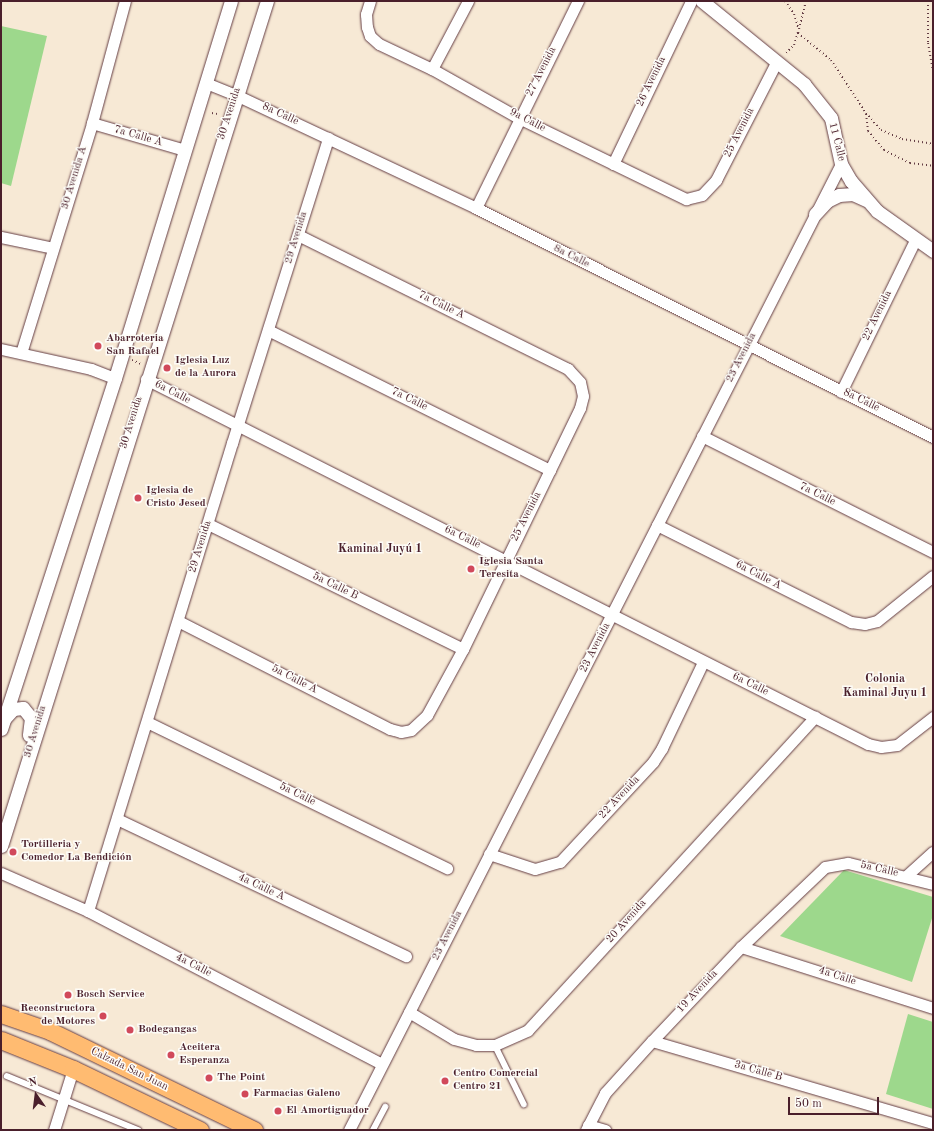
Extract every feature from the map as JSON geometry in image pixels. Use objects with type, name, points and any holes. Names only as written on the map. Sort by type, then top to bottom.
[{"type":"main road","name":"Calzada San Juan","points":[[1,1014],[50,1031],[254,1130]]},
{"type":"main road","name":"Calzada San Juan","points":[[1,1040],[73,1069],[200,1130]]},
{"type":"street","name":"30 Avenida A","points":[[21,353],[92,123],[125,1]]},
{"type":"street","points":[[3,723],[115,378],[231,1]]},
{"type":"street","name":"30 Avenida","points":[[1,846],[3,833],[267,1]]},
{"type":"street","name":"9a Calle","points":[[370,1],[366,14],[367,27],[370,36],[379,44],[432,70],[519,118],[680,198],[697,197]]},
{"type":"street","points":[[432,70],[468,1]]},
{"type":"street","name":"27 Avenida","points":[[476,208],[519,118],[578,1]]},
{"type":"street","name":"26 Avenida","points":[[612,164],[691,1]]},
{"type":"street","name":"11 Calle","points":[[702,1],[776,63],[804,84],[830,118],[841,164],[867,200],[915,240],[933,251]]},
{"type":"street","name":"25 Avenida","points":[[697,197],[708,191],[716,180],[776,63]]},
{"type":"street","name":"8a Calle","points":[[206,84],[236,95],[476,208],[748,346],[933,437]]},
{"type":"street","name":"7a Calle A","points":[[92,123],[185,150]]},
{"type":"street","name":"29 Avenida","points":[[88,912],[328,138]]},
{"type":"street","name":"23 Avenida","points":[[349,1130],[841,164]]},
{"type":"street","points":[[815,214],[827,201],[839,195],[853,194],[867,200]]},
{"type":"street","name":"7a Calle A","points":[[298,235],[562,365],[574,373],[580,382]]},
{"type":"street","points":[[1,238],[53,248]]},
{"type":"street","name":"22 Avenida","points":[[842,392],[915,240]]},
{"type":"street","name":"7a Calle","points":[[268,330],[550,470]]},
{"type":"street","points":[[1,349],[91,369],[115,378]]},
{"type":"street","name":"6a Calle","points":[[146,379],[238,427],[506,559],[703,662],[868,744],[886,748],[902,744],[933,717]]},
{"type":"street","name":"25 Avenida","points":[[411,730],[427,715],[463,649],[550,470],[580,408],[583,396],[580,382]]},
{"type":"street","name":"7a Calle","points":[[702,436],[933,552]]},
{"type":"street","name":"5a Calle B","points":[[208,524],[463,649]]},
{"type":"street","name":"6a Calle A","points":[[657,526],[841,619],[860,624],[874,622],[886,616],[933,576]]},
{"type":"street","name":"5a Calle A","points":[[178,621],[390,728],[401,732],[411,730]]},
{"type":"street","name":"22 Avenida","points":[[489,854],[535,868],[560,862],[653,762],[662,748],[703,662]]},
{"type":"street","points":[[3,723],[18,707],[23,708],[31,718],[28,757]]},
{"type":"street","name":"20 Avenida","points":[[409,1012],[459,1042],[476,1045],[495,1045],[530,1028],[815,717]]},
{"type":"street","name":"5a Calle","points":[[147,722],[447,868]]},
{"type":"street","name":"4a Calle A","points":[[117,819],[406,956]]},
{"type":"street","points":[[906,876],[933,852]]},
{"type":"street","name":"5a Calle","points":[[825,867],[848,863],[906,876],[933,884]]},
{"type":"street","name":"19 Avenida","points":[[587,1128],[605,1094],[652,1041],[741,947],[825,867]]},
{"type":"street","name":"4a Calle","points":[[1,873],[88,912],[382,1064]]},
{"type":"street","name":"4a Calle","points":[[741,947],[933,1008]]},
{"type":"street","name":"3a Calle B","points":[[652,1041],[933,1123]]},
{"type":"street","points":[[54,1130],[73,1069]]},
{"type":"street","points":[[587,1128],[605,1130]]},
{"type":"lane","points":[[495,1045],[524,1104]]},
{"type":"lane","points":[[7,1076],[65,1098],[138,1130]]},
{"type":"lane","points":[[373,1130],[385,1107]]},
{"type":"path","points":[[785,1],[794,14],[798,33],[831,60],[866,113],[881,130],[902,139],[933,144]]},
{"type":"path","points":[[776,63],[794,45],[806,1]]},
{"type":"path","points":[[928,1],[928,43],[933,71]]},
{"type":"path","points":[[212,113],[217,114]]},
{"type":"path","points":[[866,113],[868,131],[884,150],[910,163],[933,166]]},
{"type":"path","points":[[132,360],[141,364]]},
{"type":"green space","points":[[1,26],[47,36],[11,186],[1,183]]},
{"type":"green space","points":[[844,870],[933,897],[933,915],[912,982],[780,936]]},
{"type":"green space","points":[[908,1014],[933,1022],[933,1109],[886,1094]]},
{"type":"place","name":"Abarroteria San Rafael","points":[[98,346]]},
{"type":"place","name":"Iglesia Luz de la Aurora","points":[[167,368]]},
{"type":"place","name":"Iglesia de Cristo Jesed","points":[[138,498]]},
{"type":"place","name":"Iglesia Santa Teresita","points":[[471,569]]},
{"type":"place","name":"Tortilleria y Comedor La Bendición","points":[[13,852]]},
{"type":"place","name":"Bosch Service","points":[[68,995]]},
{"type":"place","name":"Reconstructora de Motores","points":[[103,1016]]},
{"type":"place","name":"Bodegangas","points":[[130,1030]]},
{"type":"place","name":"Aceitera Esperanza","points":[[171,1055]]},
{"type":"place","name":"The Point","points":[[209,1078]]},
{"type":"place","name":"Centro Comercial Centro 21","points":[[445,1081]]},
{"type":"place","name":"Farmacias Galeno","points":[[245,1094]]},
{"type":"place","name":"El Amortiguador","points":[[278,1111]]},
{"type":"district","name":"Kaminal Juyú 1","points":[[380,550]]},
{"type":"district","name":"Colonia Kaminal Juyu 1","points":[[885,687]]}]
